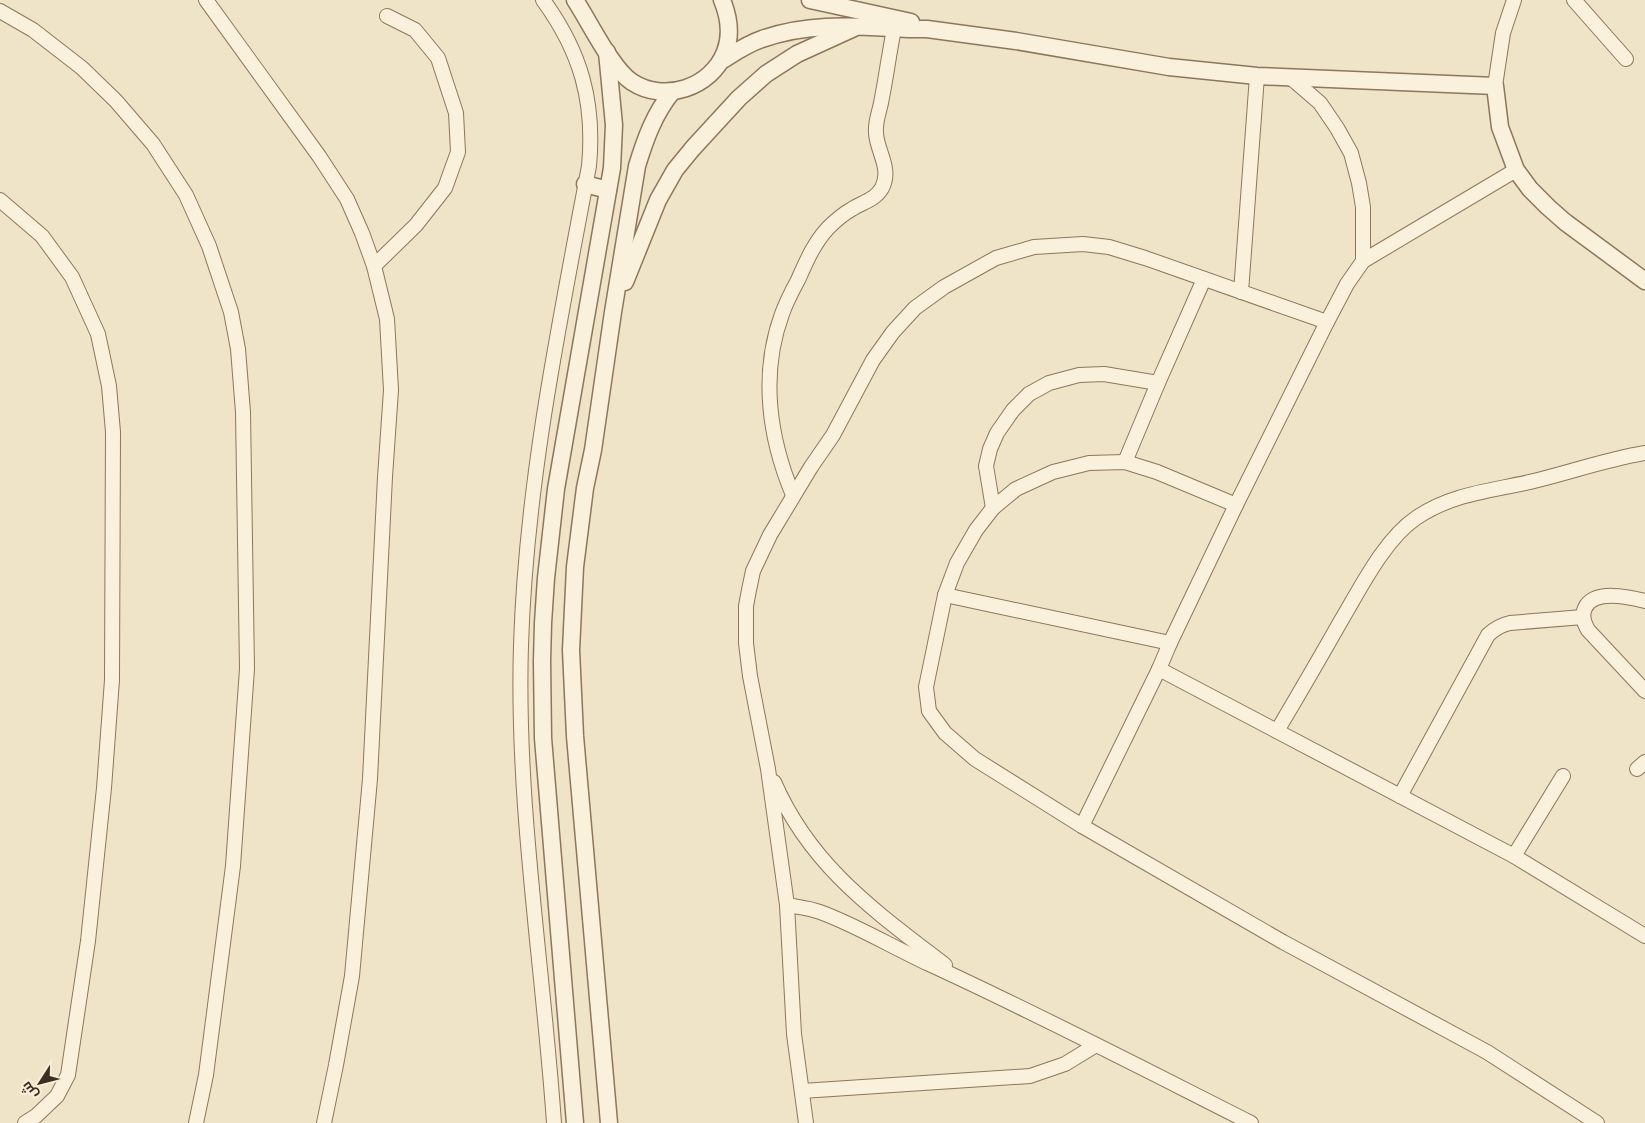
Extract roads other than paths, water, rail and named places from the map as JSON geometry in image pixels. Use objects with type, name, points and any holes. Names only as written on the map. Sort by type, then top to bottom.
[{"type":"street","points":[[206,0],[324,163],[347,199],[374,266],[387,318],[390,390],[370,779],[352,976],[324,1123]]},
{"type":"street","points":[[543,0],[560,24],[574,51],[584,81],[591,130],[589,166],[535,473],[527,546],[521,646],[522,753],[525,812],[554,1123]]},
{"type":"street","points":[[575,0],[622,73],[630,80],[650,90],[672,92],[687,88],[701,81],[721,60],[725,52],[729,32],[729,21],[722,0]]},
{"type":"street","points":[[810,0],[911,22],[927,28]]},
{"type":"street","points":[[1514,0],[1503,32],[1495,86],[1500,127],[1516,170],[1530,189],[1565,222],[1645,281]]},
{"type":"street","points":[[1574,0],[1626,59]]},
{"type":"street","points":[[0,11],[33,30],[82,68],[116,101],[153,144],[186,195],[209,246],[231,312],[238,349],[243,412],[247,669],[233,866],[206,1075],[196,1123]]},
{"type":"street","points":[[374,266],[416,225],[445,188],[458,152],[456,113],[438,58],[415,30],[388,16]]},
{"type":"street","points":[[721,60],[759,40],[777,34],[812,27],[927,28],[1169,67],[1257,76],[1495,86]]},
{"type":"street","points":[[613,312],[658,200],[675,170],[688,153],[739,98],[766,74],[797,54],[856,27]]},
{"type":"street","points":[[794,495],[780,460],[771,420],[770,377],[776,334],[782,314],[820,237],[840,217],[853,208],[872,200],[882,187],[885,166],[877,142],[876,124],[894,29]]},
{"type":"street","points":[[575,1123],[543,738],[543,623],[556,489],[614,147],[608,52]]},
{"type":"street","points":[[1241,292],[1257,76]]},
{"type":"street","points":[[1291,78],[1320,103],[1351,153],[1359,183],[1362,207],[1363,261]]},
{"type":"street","points":[[609,1123],[575,736],[571,650],[575,567],[637,166],[651,126],[662,105],[672,92]]},
{"type":"street","points":[[1082,826],[1159,669],[1236,505],[1351,277],[1363,261],[1516,170]]},
{"type":"street","points":[[585,184],[608,190]]},
{"type":"street","points":[[0,200],[42,236],[72,277],[98,334],[109,386],[113,432],[112,680],[104,788],[88,942],[68,1075],[57,1096],[36,1116],[25,1123]]},
{"type":"street","points":[[806,1123],[794,1034],[787,905],[768,769],[750,676],[746,634],[746,606],[753,571],[770,535],[832,435],[873,360],[893,332],[915,308],[944,287],[996,258],[1034,247],[1083,244],[1109,247],[1327,322]]},
{"type":"street","points":[[1125,462],[1204,279]]},
{"type":"street","points":[[993,508],[986,466],[990,449],[997,433],[1013,410],[1029,394],[1048,383],[1079,375],[1104,374],[1158,383]]},
{"type":"street","points":[[1277,731],[1365,581],[1391,542],[1414,519],[1439,504],[1472,492],[1536,480],[1645,453]]},
{"type":"street","points":[[1236,505],[1158,472],[1125,462],[1089,463],[1053,472],[1016,489],[993,508],[976,530],[957,563],[945,595],[926,686],[930,711],[946,733],[975,759],[1082,826],[1283,942],[1487,1052],[1597,1123]]},
{"type":"street","points":[[945,595],[1170,643]]},
{"type":"street","points":[[1645,601],[1629,597],[1600,596],[1588,603],[1583,617],[1584,624],[1588,630],[1645,691]]},
{"type":"street","points":[[1400,796],[1488,635],[1492,631],[1503,624],[1583,617]]},
{"type":"street","points":[[1159,669],[1514,856],[1645,936]]},
{"type":"street","points":[[768,769],[788,811],[829,868],[864,902],[966,980]]},
{"type":"street","points":[[1514,856],[1563,776]]},
{"type":"street","points":[[787,905],[818,912],[854,925],[901,951],[966,980],[1251,1123]]},
{"type":"street","points":[[802,1091],[1018,1078],[1042,1073],[1065,1064],[1096,1045]]}]
